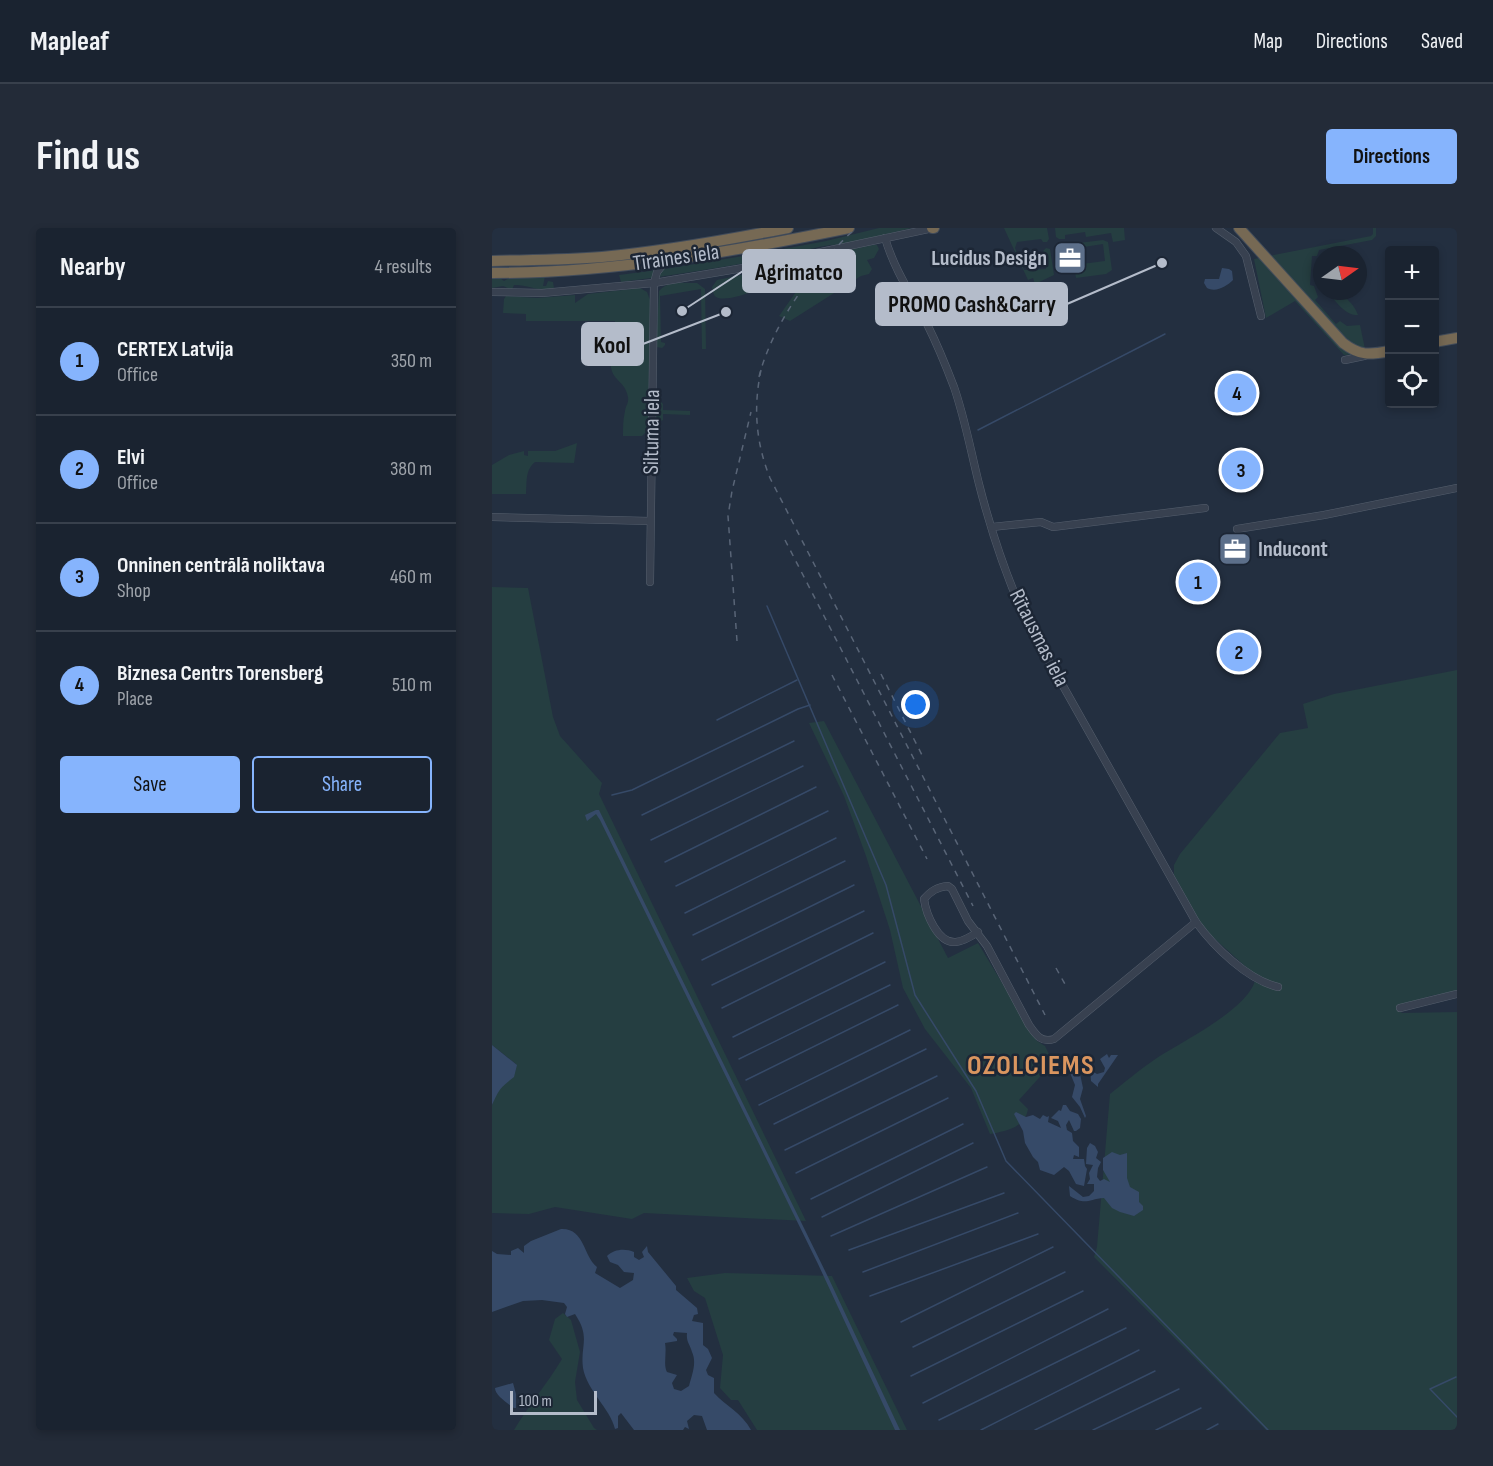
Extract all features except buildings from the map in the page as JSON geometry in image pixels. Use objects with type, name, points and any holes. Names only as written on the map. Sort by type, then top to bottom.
[{"type":"highway","points":[[492,261],[567,259],[624,254],[727,240],[788,228]]},
{"type":"highway","points":[[492,273],[572,270],[666,261],[849,228]]},
{"type":"highway","points":[[1239,228],[1343,343],[1353,351],[1370,355],[1385,352]]},
{"type":"highway","points":[[1439,341],[1457,338]]},
{"type":"street","name":"Tīraines iela","points":[[492,292],[542,293],[654,283],[755,266],[933,228]]},
{"type":"street","points":[[1215,228],[1236,242],[1246,256],[1261,316]]},
{"type":"street","name":"Rītausmas iela","points":[[885,238],[895,266],[936,342],[953,384],[965,420],[992,527],[1013,590],[1028,622],[1196,922],[1255,979],[1278,987]]},
{"type":"street","points":[[654,283],[657,272],[666,261]]},
{"type":"street","name":"Siltuma iela","points":[[650,582],[654,283]]},
{"type":"street","points":[[1345,360],[1370,355]]},
{"type":"street","points":[[1237,529],[1357,509],[1457,488]]},
{"type":"street","points":[[992,527],[1041,522],[1053,527],[1204,508]]},
{"type":"street","points":[[492,518],[650,521]]},
{"type":"street","points":[[978,932],[958,942],[951,942],[940,936],[925,908],[924,899],[930,892],[940,887],[948,886],[952,889],[968,921],[978,932],[1029,1025],[1037,1037],[1046,1041],[1054,1039],[1196,922]]},
{"type":"street","points":[[1400,1008],[1457,994]]},
{"type":"green space","points":[[879,228],[912,228],[841,245],[699,271],[621,282],[619,275],[767,252]]},
{"type":"green space","points":[[1004,228],[1047,228],[1049,239],[1047,242],[1041,239],[1017,242],[1015,248],[1024,270],[1046,269],[1043,251],[1046,248],[1050,249],[1054,275],[1035,284],[1033,278],[1028,280]]},
{"type":"green space","points":[[1055,228],[1124,228],[1125,240],[1113,242],[1111,233],[1086,237],[1085,232],[1065,235],[1065,239],[1059,239],[1056,237]]},
{"type":"green space","points":[[1373,228],[1376,228],[1376,236],[1372,240],[1340,246],[1320,246],[1371,236]]},
{"type":"green space","points":[[1103,240],[1108,242],[1112,270],[1106,274],[1076,278],[1074,265],[1105,261],[1103,244],[1071,249],[1070,244]]},
{"type":"green space","points":[[877,245],[879,249],[874,258],[867,260],[872,269],[869,274],[861,276],[790,321],[779,316],[803,282],[800,271],[758,280],[761,272],[766,269],[843,254],[840,252]]},
{"type":"green space","points":[[1313,247],[1310,285],[1313,286],[1313,300],[1336,324],[1340,321],[1347,326],[1360,325],[1365,349],[1360,354],[1344,355],[1295,301],[1266,318],[1254,259]]},
{"type":"green space","points":[[746,274],[752,282],[748,293],[727,298],[715,296],[712,287],[717,280]]},
{"type":"green space","points":[[534,275],[545,276],[543,286],[546,286],[548,281],[553,282],[554,288],[544,290],[514,285],[512,290],[503,286],[492,288],[492,278],[500,278],[504,281],[511,277],[530,278]]},
{"type":"green space","points":[[697,283],[705,289],[706,349],[702,349],[701,289],[660,296],[661,342],[665,345],[662,348],[656,347],[659,291],[667,285]]},
{"type":"green space","points":[[640,288],[647,292],[650,300],[648,430],[642,436],[623,436],[628,397],[624,387],[614,376],[611,358],[614,357],[614,347],[638,347],[638,330],[615,330],[615,321],[526,321],[526,314],[503,313],[504,299],[506,296],[537,298],[575,295],[575,303],[588,294]]},
{"type":"green space","points":[[1334,300],[1348,300],[1358,315],[1349,313]]},
{"type":"green space","points":[[659,400],[663,404],[663,410],[690,411],[690,415],[663,414],[663,420],[659,422],[656,420],[656,401]]},
{"type":"green space","points":[[577,443],[574,463],[535,462],[532,465],[527,476],[526,494],[492,494],[492,465],[509,455],[524,451],[524,455],[528,456],[528,451],[555,451]]},
{"type":"green space","points":[[492,587],[528,588],[553,717],[560,736],[602,783],[599,794],[806,1221],[644,1213],[632,1219],[555,1207],[529,1214],[492,1213],[492,1105],[497,1091],[515,1072],[516,1064],[492,1045]]},
{"type":"green space","points":[[1457,670],[1457,991],[1420,1000],[1401,1013],[1457,1012],[1457,1430],[1266,1430],[1094,1257],[1097,1247],[1110,1094],[1154,1060],[1229,1012],[1252,988],[1256,976],[1205,930],[1174,875],[1174,865],[1180,854],[1280,733],[1308,728],[1303,704],[1334,694]]},
{"type":"green space","points":[[824,721],[948,958],[978,943],[1037,1041],[1045,1046],[1051,1058],[1047,1069],[1019,1100],[1028,1109],[1023,1120],[1014,1128],[990,1134],[971,1088],[925,1029],[903,988],[890,930],[866,856],[844,796],[809,723]]},
{"type":"green space","points":[[725,1273],[832,1276],[907,1430],[757,1430],[738,1400],[731,1400],[720,1388],[723,1355],[705,1298],[694,1291],[687,1278]]},
{"type":"green space","points":[[563,1313],[571,1320],[580,1352],[575,1382],[577,1400],[597,1430],[514,1430],[562,1359],[549,1340],[555,1319]]},
{"type":"water","points":[[1222,268],[1232,271],[1233,280],[1218,289],[1207,288],[1204,283],[1205,279],[1219,279]]},
{"type":"water","points":[[599,810],[828,1277],[900,1430],[895,1430],[818,1264],[600,820],[596,814],[587,821],[585,815]]},
{"type":"water","points":[[492,1045],[517,1065],[514,1077],[500,1089],[492,1105]]},
{"type":"water","points":[[1107,1054],[1109,1058],[1111,1055],[1118,1055],[1098,1087],[1091,1081],[1090,1070],[1097,1074],[1104,1072],[1105,1068],[1100,1059]]},
{"type":"water","points":[[1071,1067],[1080,1074],[1083,1088],[1080,1099],[1085,1118],[1072,1097],[1075,1085],[1068,1068]]},
{"type":"water","points":[[1063,1105],[1078,1114],[1081,1119],[1080,1128],[1076,1131],[1069,1120],[1066,1125],[1067,1130],[1072,1133],[1073,1141],[1079,1147],[1079,1157],[1074,1155],[1073,1159],[1084,1159],[1087,1169],[1084,1186],[1076,1184],[1064,1167],[1054,1175],[1040,1170],[1038,1162],[1025,1143],[1023,1131],[1014,1114],[1016,1112],[1026,1117],[1033,1115],[1040,1119],[1043,1115],[1049,1116],[1048,1122],[1061,1128],[1058,1121],[1051,1118],[1059,1110],[1061,1111]]},
{"type":"water","points":[[1090,1143],[1095,1146],[1098,1152],[1096,1158],[1101,1162],[1097,1177],[1100,1181],[1104,1179],[1110,1182],[1103,1170],[1103,1158],[1112,1152],[1120,1155],[1127,1153],[1127,1178],[1130,1187],[1139,1192],[1139,1202],[1143,1210],[1134,1216],[1112,1208],[1104,1198],[1084,1201],[1070,1196],[1069,1186],[1083,1197],[1089,1196],[1094,1191],[1094,1184],[1087,1184],[1093,1165],[1086,1164],[1087,1148]]},
{"type":"water","points":[[561,1229],[575,1233],[597,1267],[595,1273],[620,1288],[633,1280],[634,1273],[624,1272],[618,1265],[610,1262],[607,1256],[616,1251],[627,1250],[634,1252],[634,1257],[639,1260],[644,1257],[642,1252],[647,1246],[648,1252],[676,1286],[676,1290],[697,1308],[698,1314],[694,1315],[692,1321],[703,1323],[703,1345],[708,1349],[712,1358],[706,1370],[708,1375],[714,1378],[714,1393],[739,1414],[751,1430],[707,1430],[702,1416],[694,1415],[687,1421],[689,1429],[685,1427],[683,1430],[634,1430],[621,1413],[618,1416],[618,1428],[615,1429],[585,1376],[582,1360],[583,1329],[575,1314],[567,1317],[565,1314],[567,1307],[564,1303],[542,1300],[523,1301],[492,1312],[492,1251],[497,1254],[511,1255],[511,1251],[518,1248],[524,1253],[524,1246]],"holes":[[[674,1332],[687,1333],[694,1364],[689,1386],[681,1391],[674,1389],[672,1383],[677,1375],[667,1372],[665,1343],[677,1341],[673,1335]]]},
{"type":"water","points":[[513,1383],[516,1408],[502,1399],[495,1388]]},
{"type":"waterway","points":[[978,430],[1165,334]]},
{"type":"waterway","points":[[767,606],[886,885],[915,995],[976,1091],[1006,1161],[1268,1430]]},
{"type":"waterway","points":[[717,720],[797,680]]},
{"type":"waterway","points":[[612,795],[632,790],[810,705]]},
{"type":"waterway","points":[[642,815],[794,741]]},
{"type":"waterway","points":[[651,840],[803,766]]},
{"type":"waterway","points":[[665,862],[816,787]]},
{"type":"waterway","points":[[676,886],[828,811]]},
{"type":"waterway","points":[[685,913],[836,838]]},
{"type":"waterway","points":[[693,935],[845,861]]},
{"type":"waterway","points":[[702,960],[854,885]]},
{"type":"waterway","points":[[712,985],[864,911]]},
{"type":"waterway","points":[[722,1008],[873,933]]},
{"type":"waterway","points":[[733,1037],[885,962]]},
{"type":"waterway","points":[[739,1059],[890,985]]},
{"type":"waterway","points":[[746,1080],[898,1005]]},
{"type":"waterway","points":[[759,1105],[910,1030]]},
{"type":"waterway","points":[[774,1124],[926,1049]]},
{"type":"waterway","points":[[785,1150],[937,1076]]},
{"type":"waterway","points":[[796,1173],[948,1098]]},
{"type":"waterway","points":[[811,1199],[963,1124]]},
{"type":"waterway","points":[[822,1217],[973,1143]]},
{"type":"waterway","points":[[831,1236],[987,1167]]},
{"type":"waterway","points":[[849,1250],[1004,1193]]},
{"type":"waterway","points":[[863,1272],[1018,1213]]},
{"type":"waterway","points":[[870,1296],[1038,1234]]},
{"type":"waterway","points":[[901,1322],[1053,1247]]},
{"type":"waterway","points":[[913,1347],[1065,1272]]},
{"type":"waterway","points":[[911,1376],[1083,1291]]},
{"type":"waterway","points":[[923,1403],[1108,1309]]},
{"type":"waterway","points":[[939,1420],[1126,1328]]},
{"type":"waterway","points":[[981,1430],[1139,1350]]},
{"type":"waterway","points":[[1035,1430],[1155,1371]]},
{"type":"waterway","points":[[1456,1377],[1430,1389],[1457,1417]]},
{"type":"waterway","points":[[1093,1430],[1179,1389]]},
{"type":"waterway","points":[[1156,1430],[1201,1408]]},
{"type":"waterway","points":[[1207,1430],[1218,1424]]},
{"type":"railway","points":[[759,377],[774,336],[797,296],[826,259],[856,228]]},
{"type":"railway","points":[[761,370],[757,398],[757,425],[770,478],[1045,1015]]},
{"type":"railway","points":[[737,641],[728,516],[751,412]]},
{"type":"railway","points":[[785,540],[973,906]]},
{"type":"railway","points":[[881,674],[924,759]]},
{"type":"railway","points":[[832,675],[927,859]]},
{"type":"railway","points":[[1056,968],[1066,986]]},
{"type":"place","name":"Lucidus Design","points":[[1070,258]]},
{"type":"place","name":"PROMO Cash&Carry","points":[[1162,263]]},
{"type":"place","name":"Agrimatco","points":[[682,311]]},
{"type":"place","name":"Kool","points":[[726,312]]},
{"type":"place","name":"Biznesa Centrs Torensberg","points":[[1237,393]]},
{"type":"place","name":"Onninen centrālā noliktava","points":[[1241,470]]},
{"type":"place","name":"Inducont","points":[[1235,549]]},
{"type":"place","name":"CERTEX Latvija","points":[[1198,582]]},
{"type":"place","name":"Elvi","points":[[1239,652]]},
{"type":"district","name":"OZOLCIEMS","points":[[1031,1065]]}]
